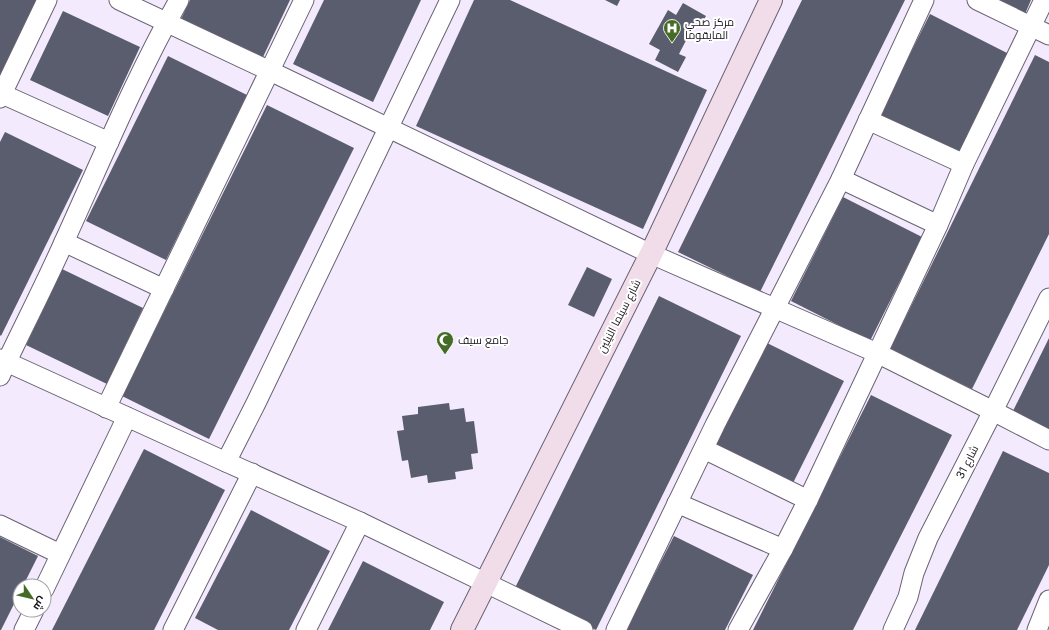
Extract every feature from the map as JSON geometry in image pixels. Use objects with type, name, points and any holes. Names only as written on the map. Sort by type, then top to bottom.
[{"type":"street","points":[[47,0],[1,96],[109,142]]},
{"type":"street","points":[[118,0],[270,71],[650,254],[877,353],[1049,440]]},
{"type":"street","points":[[179,0],[109,142],[64,242],[2,366],[106,408],[360,522],[583,630]]},
{"type":"street","points":[[106,408],[304,0]]},
{"type":"street","points":[[226,462],[256,403],[450,0]]},
{"type":"street","name":"شارع سينما النيلين","points":[[462,630],[650,254],[771,0]]},
{"type":"street","points":[[616,630],[677,503],[841,179],[924,0]]},
{"type":"street","points":[[977,0],[1041,31]]},
{"type":"street","points":[[738,630],[783,549],[808,500],[938,225],[964,164],[1041,31],[1044,0]]},
{"type":"street","points":[[868,120],[964,164]]},
{"type":"street","points":[[841,179],[938,225]]},
{"type":"street","points":[[64,242],[164,289]]},
{"type":"street","name":"شارع 31","points":[[893,630],[908,597],[914,573],[928,538],[1049,298]]},
{"type":"street","points":[[49,578],[127,418]]},
{"type":"street","points":[[704,449],[808,500]]},
{"type":"street","points":[[173,630],[252,473]]},
{"type":"street","points":[[677,503],[783,549]]},
{"type":"street","points":[[306,630],[360,522]]},
{"type":"street","points":[[0,525],[60,554]]},
{"type":"street","points":[[1043,624],[1049,600]]},
{"type":"street","points":[[24,630],[30,618]]},
{"type":"building","points":[[0,0],[37,0],[0,78]]},
{"type":"building","points":[[190,0],[290,0],[263,57],[181,19]]},
{"type":"building","points":[[324,0],[421,0],[373,102],[293,64]]},
{"type":"building","points":[[474,0],[510,0],[707,90],[643,229],[416,126]]},
{"type":"building","points":[[605,0],[620,0],[617,6]]},
{"type":"building","points":[[802,0],[905,0],[760,292],[678,252]]},
{"type":"building","points":[[997,0],[1031,0],[1025,14]]},
{"type":"building","points":[[683,3],[706,16],[699,28],[694,25],[679,54],[686,57],[678,72],[655,60],[660,50],[649,44],[668,10],[676,15]]},
{"type":"building","points":[[63,11],[140,47],[108,116],[30,80]]},
{"type":"building","points":[[930,14],[1009,54],[958,157],[878,118]]},
{"type":"building","points":[[1035,55],[1049,62],[1049,234],[972,389],[890,349]]},
{"type":"building","points":[[168,56],[247,95],[166,260],[86,221]]},
{"type":"building","points":[[267,105],[354,148],[209,439],[122,396]]},
{"type":"building","points":[[5,132],[83,170],[1,336],[0,142]]},
{"type":"building","points":[[843,197],[922,237],[870,341],[791,301]]},
{"type":"building","points":[[587,267],[612,279],[594,317],[568,305]]},
{"type":"building","points":[[62,269],[143,308],[107,384],[26,345]]},
{"type":"building","points":[[659,296],[741,336],[596,630],[514,590]]},
{"type":"building","points":[[1049,338],[1049,432],[1012,413]]},
{"type":"building","points":[[765,342],[844,381],[792,485],[713,446]]},
{"type":"building","points":[[871,395],[952,435],[853,630],[753,630]]},
{"type":"building","points":[[449,403],[450,410],[464,408],[466,422],[474,421],[478,453],[471,454],[473,469],[455,472],[456,479],[428,483],[427,475],[411,478],[408,460],[402,461],[397,431],[404,430],[402,416],[418,414],[418,407]]},
{"type":"building","points":[[144,449],[225,490],[154,630],[52,630]]},
{"type":"building","points":[[1003,451],[1049,473],[1049,565],[1017,630],[915,630]]},
{"type":"building","points":[[251,510],[330,551],[289,630],[218,630],[195,618]]},
{"type":"building","points":[[674,536],[753,575],[725,630],[626,630]]},
{"type":"building","points":[[0,537],[38,556],[27,578],[12,578],[12,608],[0,630]]},
{"type":"building","points":[[363,561],[444,602],[430,630],[328,630]]},
{"type":"place","name":"مركز صحي المايقوما","points":[[672,43]]},
{"type":"place","name":"جامع سيف","points":[[445,355]]}]
